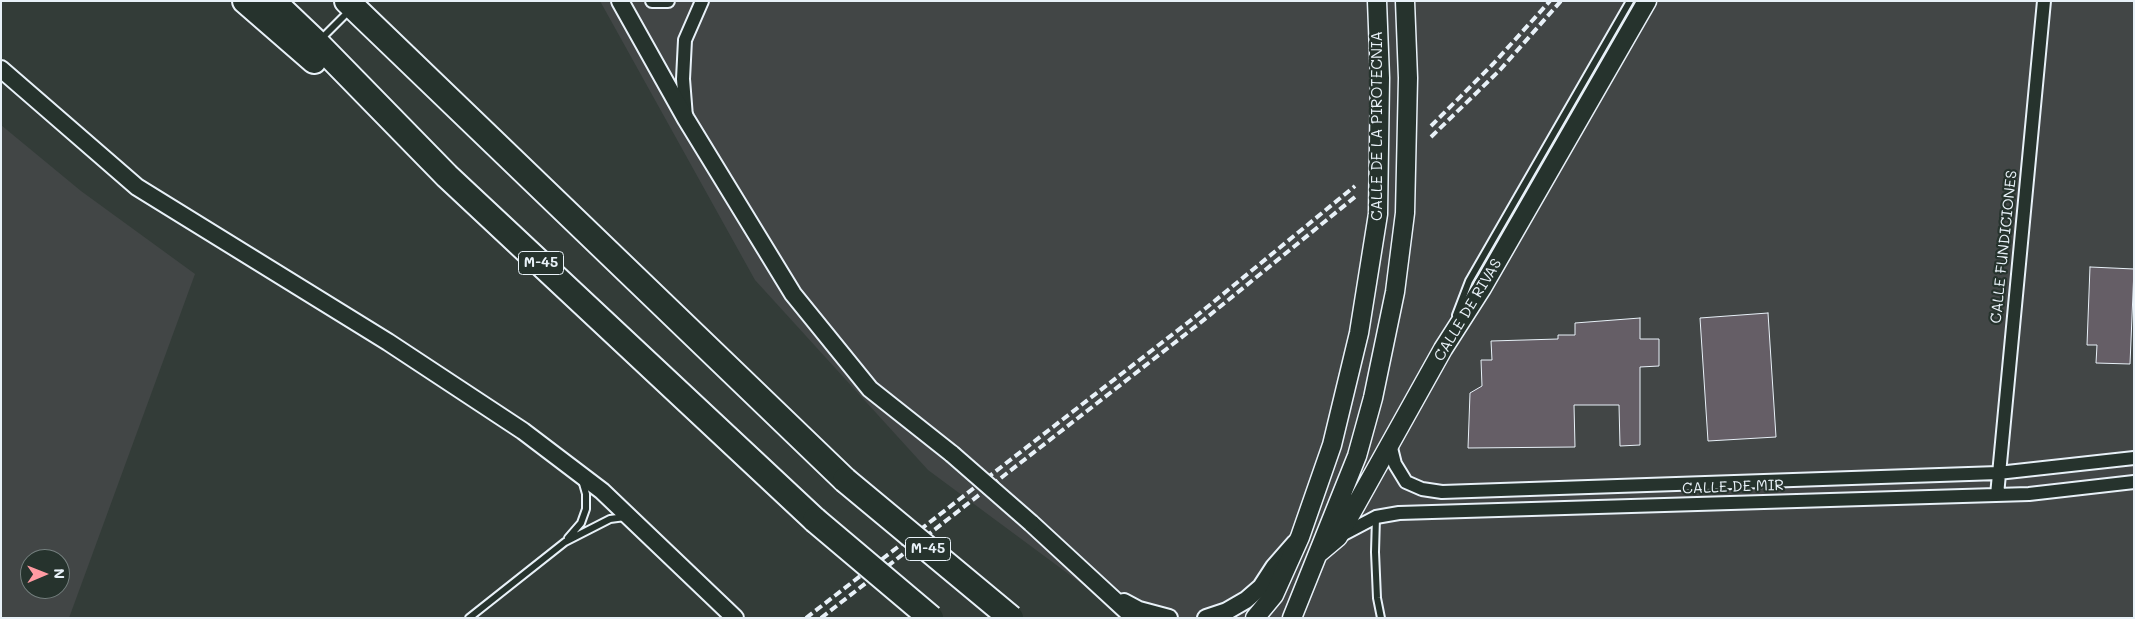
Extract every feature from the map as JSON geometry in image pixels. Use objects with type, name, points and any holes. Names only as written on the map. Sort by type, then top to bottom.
[{"type":"highway","points":[[245,1],[448,176]]},
{"type":"highway","name":"M-45","points":[[273,1],[448,176],[815,520],[930,618]]},
{"type":"highway","name":"M-45","points":[[353,3],[488,137],[845,480],[1011,618]]},
{"type":"main road","name":"CALLE DE LA PIROTECNIA","points":[[1255,618],[1274,595],[1300,537],[1332,445],[1348,386],[1369,278],[1378,214],[1380,78],[1377,1]]},
{"type":"main road","name":"CALLE DE LA PIROTECNIA","points":[[1319,553],[1358,456],[1373,398],[1396,292],[1405,213],[1408,78],[1405,1]]},
{"type":"main road","name":"CALLE DE RIVAS","points":[[1292,618],[1319,553],[1338,537],[1443,349],[1482,288],[1648,1]]},
{"type":"street","points":[[620,1],[686,119],[793,294],[870,389],[952,454],[1113,596],[1134,618]]},
{"type":"street","points":[[652,1],[668,1]]},
{"type":"street","points":[[686,119],[683,79],[685,40],[702,1]]},
{"type":"street","name":"CALLE FUNDICIONES","points":[[1996,496],[2044,1]]},
{"type":"street","points":[[1,69],[137,187],[465,392],[524,431],[602,491],[735,618]]},
{"type":"street","name":"CALLE DE MIR","points":[[1390,444],[1395,464],[1406,482],[1422,489],[1442,492],[1998,473],[2134,458]]},
{"type":"street","name":"CALLE DE MIR","points":[[1338,537],[1376,517],[1399,513],[1996,496],[2134,482]]},
{"type":"street","points":[[1206,618],[1227,611],[1246,600],[1260,587],[1274,567],[1300,537]]},
{"type":"street","points":[[1113,596],[1139,610],[1169,618]]},
{"type":"lane","points":[[1443,349],[1468,281],[1630,1]]},
{"type":"lane","points":[[317,43],[353,3]]},
{"type":"lane","points":[[565,542],[581,523],[586,509],[586,494],[581,476]]},
{"type":"lane","points":[[469,618],[565,542],[610,519],[628,516]]},
{"type":"lane","points":[[1376,517],[1376,580],[1381,618]]},
{"type":"shaded area","points":[[600,1],[2134,1],[2134,618],[1128,618],[928,470],[755,280]]},
{"type":"shaded area","points":[[1,125],[81,191],[195,274],[69,618],[1,618]]},
{"type":"building","points":[[2090,267],[2134,269],[2130,364],[2096,363],[2097,345],[2087,345]]},
{"type":"building","points":[[1768,313],[1776,437],[1708,441],[1700,318]]},
{"type":"building","points":[[1640,318],[1640,339],[1659,339],[1659,366],[1640,367],[1640,445],[1620,446],[1619,405],[1574,405],[1575,447],[1468,448],[1470,393],[1482,386],[1481,360],[1492,360],[1491,341],[1558,339],[1558,335],[1575,335],[1575,323]]},
{"type":"railway","points":[[1431,126],[1493,64],[1550,1]]},
{"type":"railway","points":[[1431,137],[1500,70],[1561,1]]},
{"type":"railway","points":[[806,618],[1195,317],[1355,186]]},
{"type":"railway","points":[[821,618],[1200,323],[1355,197]]}]
